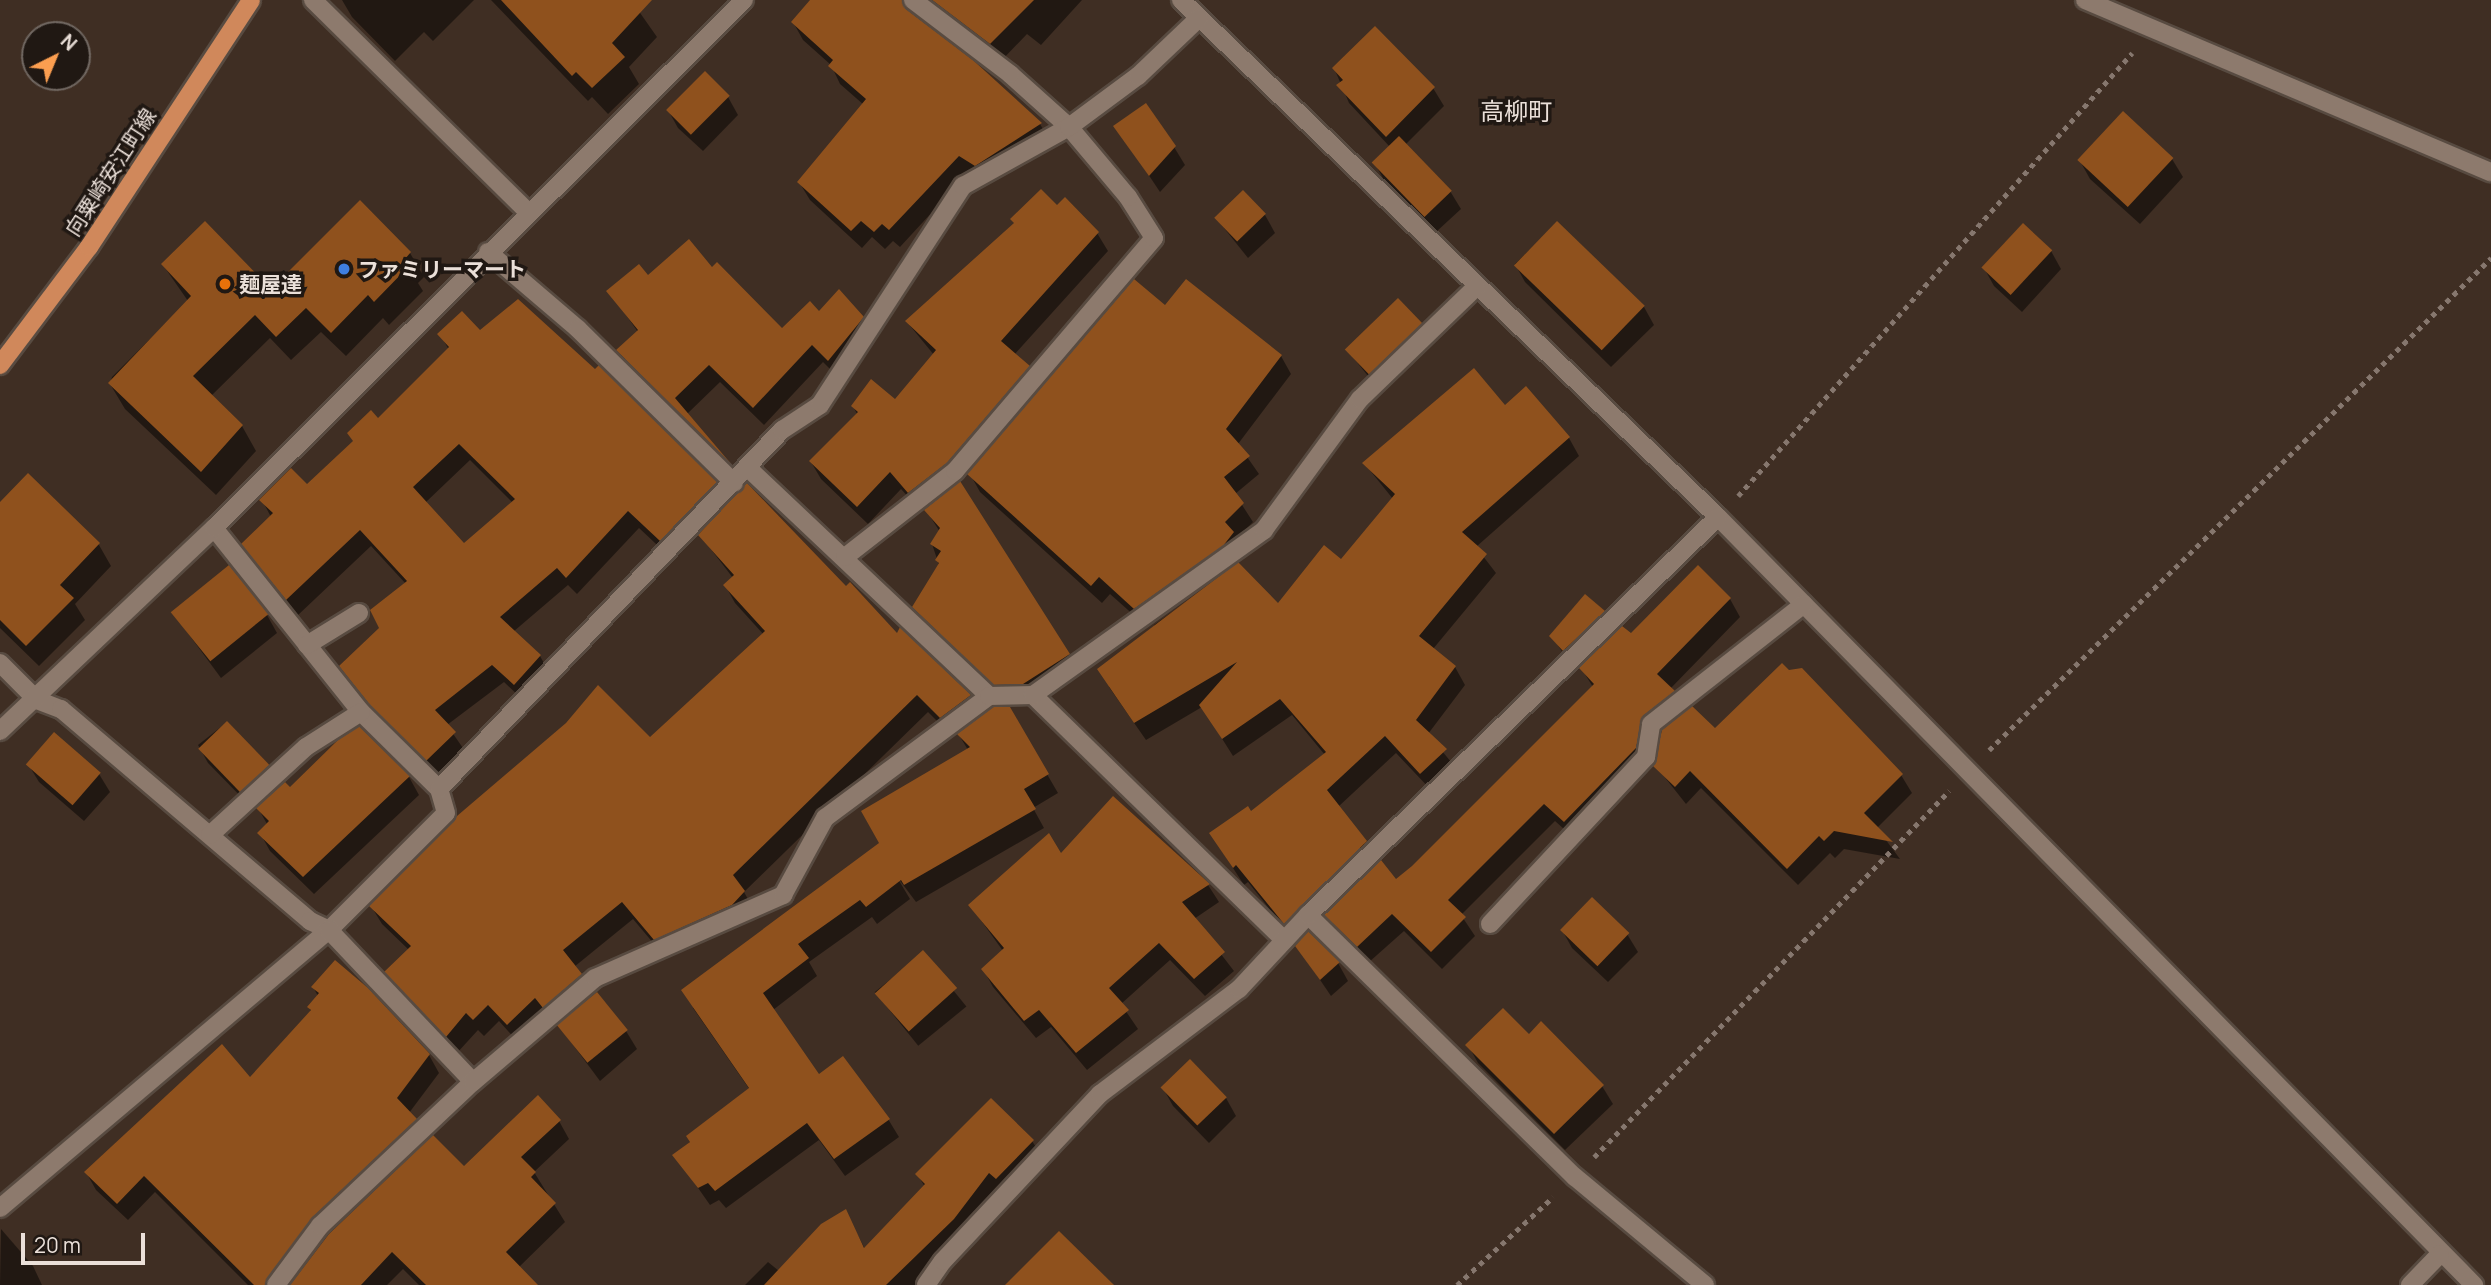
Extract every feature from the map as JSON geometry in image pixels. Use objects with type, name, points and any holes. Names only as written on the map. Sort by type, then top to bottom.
[{"type":"main road","name":"向粟崎安江町線","points":[[0,365],[89,247],[251,0]]},
{"type":"street","points":[[313,0],[528,212]]},
{"type":"street","points":[[0,731],[37,700],[214,528],[528,212],[744,0]]},
{"type":"street","points":[[845,557],[955,471],[1154,238],[1128,197],[1069,127],[1010,74],[913,0]]},
{"type":"street","points":[[1181,0],[1476,287],[1718,517],[2440,1254],[2474,1285]]},
{"type":"street","points":[[2085,0],[2491,172]]},
{"type":"street","points":[[439,789],[782,430],[820,405],[963,186],[1069,127],[1138,76],[1199,18]]},
{"type":"street","points":[[488,253],[578,329],[734,483]]},
{"type":"street","points":[[276,1285],[320,1226],[473,1082],[595,978],[783,895],[825,818],[989,696],[1033,695],[1264,530],[1360,399],[1476,287]]},
{"type":"street","points":[[748,468],[989,696]]},
{"type":"street","points":[[926,1285],[943,1261],[1100,1094],[1239,989],[1308,915],[1718,517]]},
{"type":"street","points":[[0,1208],[329,930],[446,813],[439,789],[361,712],[214,528]]},
{"type":"street","points":[[1490,923],[1646,757],[1651,724],[1804,604]]},
{"type":"street","points":[[307,645],[359,613]]},
{"type":"street","points":[[0,663],[37,700],[61,709],[310,921],[329,930],[473,1082]]},
{"type":"street","points":[[1033,695],[1284,940]]},
{"type":"street","points":[[210,835],[306,747],[361,712]]},
{"type":"street","points":[[1308,915],[1574,1177],[1704,1285]]},
{"type":"street","points":[[2410,1285],[2440,1254]]},
{"type":"path","points":[[1718,517],[2154,30]]},
{"type":"path","points":[[1458,1285],[1574,1177],[1969,771],[2491,258]]},
{"type":"building","points":[[501,0],[652,0],[612,43],[625,57],[592,88],[576,72],[572,76]]},
{"type":"building","points":[[810,0],[902,0],[906,9],[974,61],[1042,123],[975,166],[959,156],[889,230],[882,224],[874,232],[861,221],[851,231],[797,182],[866,99],[828,66],[833,60],[791,22]]},
{"type":"building","points":[[932,0],[1034,0],[990,44]]},
{"type":"building","points":[[1375,26],[1435,87],[1386,137],[1336,85],[1343,80],[1332,68]]},
{"type":"building","points":[[705,71],[730,96],[691,135],[666,110]]},
{"type":"building","points":[[1146,103],[1176,146],[1149,176],[1113,126]]},
{"type":"building","points":[[2123,111],[2173,158],[2128,207],[2077,160]]},
{"type":"building","points":[[1399,136],[1452,191],[1424,217],[1372,162]]},
{"type":"building","points":[[1041,189],[1057,205],[1065,197],[1099,232],[1001,341],[1030,366],[947,463],[908,493],[890,472],[857,507],[809,461],[858,412],[851,406],[871,379],[895,399],[936,350],[905,321],[1014,223],[1010,219]]},
{"type":"building","points":[[1243,190],[1266,214],[1237,242],[1214,218]]},
{"type":"building","points":[[360,200],[411,252],[404,260],[410,265],[374,302],[368,295],[331,333],[306,308],[276,337],[255,315],[193,376],[243,425],[201,472],[108,383],[191,296],[161,264],[205,221],[271,289]]},
{"type":"building","points":[[1557,221],[1645,306],[1602,350],[1514,266]]},
{"type":"building","points":[[2023,223],[2052,250],[2011,295],[1981,268]]},
{"type":"building","points":[[689,239],[712,267],[717,262],[782,328],[810,301],[819,311],[839,289],[864,317],[828,361],[812,345],[753,408],[709,365],[675,398],[732,465],[616,350],[638,330],[606,291],[639,264],[648,275]]},
{"type":"building","points":[[1134,279],[1165,305],[1186,279],[1282,355],[1226,429],[1250,456],[1224,477],[1244,503],[1225,522],[1234,532],[1223,546],[1134,609],[1099,577],[1091,586],[967,474]]},
{"type":"building","points":[[1398,298],[1422,323],[1369,375],[1345,349]]},
{"type":"building","points":[[518,299],[595,369],[599,365],[717,482],[660,541],[628,511],[566,578],[557,568],[500,617],[541,655],[514,685],[492,665],[435,710],[456,732],[426,761],[369,704],[339,666],[379,628],[370,610],[407,581],[360,530],[286,600],[241,544],[273,513],[259,500],[291,468],[307,484],[353,441],[347,433],[371,410],[378,418],[449,347],[437,334],[462,311],[480,330]],"holes":[[[459,444],[515,499],[464,543],[413,487]]]},
{"type":"building","points":[[1474,368],[1505,405],[1526,386],[1570,437],[1462,532],[1487,554],[1419,636],[1456,666],[1416,720],[1447,749],[1420,774],[1385,736],[1327,790],[1367,841],[1284,924],[1236,865],[1233,868],[1209,833],[1248,806],[1251,811],[1326,752],[1280,699],[1222,739],[1199,705],[1237,662],[1134,723],[1097,669],[1238,562],[1278,603],[1324,545],[1341,559],[1395,494],[1362,463]]},
{"type":"building","points":[[28,473],[100,543],[60,585],[74,598],[26,646],[0,620],[0,502]]},
{"type":"building","points":[[960,481],[1070,654],[1023,684],[993,685],[912,607],[939,563],[935,560],[941,551],[930,544],[940,528],[924,510]]},
{"type":"building","points":[[747,483],[846,586],[850,582],[897,633],[900,627],[971,695],[940,718],[917,695],[733,875],[745,891],[732,905],[654,940],[622,902],[563,950],[582,974],[543,1008],[535,998],[507,1025],[488,1005],[473,1020],[466,1013],[446,1037],[384,972],[411,946],[369,906],[457,816],[566,723],[598,685],[650,737],[765,631],[723,585],[734,575],[698,535]]},
{"type":"building","points":[[229,565],[269,614],[210,661],[171,612]]},
{"type":"building","points":[[1698,565],[1731,598],[1657,674],[1675,691],[1643,716],[1636,748],[1564,822],[1544,804],[1448,900],[1466,917],[1431,952],[1392,914],[1357,947],[1324,915],[1381,860],[1396,879],[1412,866],[1594,684],[1579,668],[1622,626],[1631,633]]},
{"type":"building","points":[[1585,594],[1605,611],[1563,651],[1549,636]]},
{"type":"building","points":[[1782,663],[1789,670],[1802,668],[1903,774],[1864,813],[1893,842],[1834,831],[1824,841],[1819,836],[1787,869],[1690,771],[1675,787],[1653,766],[1662,730],[1692,706],[1715,728]]},
{"type":"building","points":[[993,707],[1010,707],[1049,774],[1024,789],[1036,809],[904,885],[901,880],[866,907],[860,900],[798,944],[809,958],[763,993],[819,1074],[843,1056],[890,1119],[834,1159],[807,1123],[715,1191],[708,1183],[698,1188],[672,1155],[690,1142],[686,1136],[749,1088],[681,990],[879,843],[861,811],[970,747],[957,734]]},
{"type":"building","points":[[227,721],[269,765],[241,793],[198,749]]},
{"type":"building","points":[[359,726],[410,776],[303,877],[257,833],[269,821],[256,808],[285,782],[290,787],[338,740]]},
{"type":"building","points":[[54,732],[101,773],[73,805],[26,764]]},
{"type":"building","points":[[1113,796],[1210,884],[1182,902],[1225,952],[1194,979],[1159,943],[1109,988],[1129,1010],[1076,1053],[1039,1010],[1024,1021],[981,969],[1004,948],[968,905],[1049,833],[1061,853]]},
{"type":"building","points":[[1592,897],[1629,933],[1597,966],[1560,930]]},
{"type":"building","points":[[1308,931],[1340,962],[1320,980],[1295,946]]},
{"type":"building","points":[[923,950],[957,988],[909,1031],[875,993]]},
{"type":"building","points":[[335,960],[368,988],[430,1054],[397,1098],[417,1119],[312,1218],[265,1285],[254,1285],[144,1176],[117,1204],[84,1172],[222,1044],[250,1077],[311,1010],[307,1007],[319,993],[311,987]]},
{"type":"building","points":[[597,992],[628,1030],[587,1063],[557,1025]]},
{"type":"building","points":[[1503,1008],[1529,1034],[1541,1021],[1604,1085],[1554,1134],[1465,1045]]},
{"type":"building","points":[[1190,1059],[1227,1097],[1197,1126],[1161,1087]]},
{"type":"building","points":[[538,1095],[561,1120],[521,1157],[536,1172],[531,1177],[556,1203],[506,1252],[538,1285],[426,1285],[392,1252],[361,1285],[290,1285],[329,1234],[433,1135],[464,1166]]},
{"type":"building","points":[[991,1098],[1034,1140],[996,1179],[989,1173],[954,1219],[886,1285],[764,1285],[821,1224],[846,1209],[864,1248],[925,1184],[915,1174]]},
{"type":"building","points":[[1059,1231],[1114,1285],[1005,1285]]},
{"type":"place","name":"ファミリーマート","points":[[344,269]]},
{"type":"place","name":"麺屋達","points":[[225,284]]},
{"type":"district","name":"高柳町","points":[[1516,111]]}]
